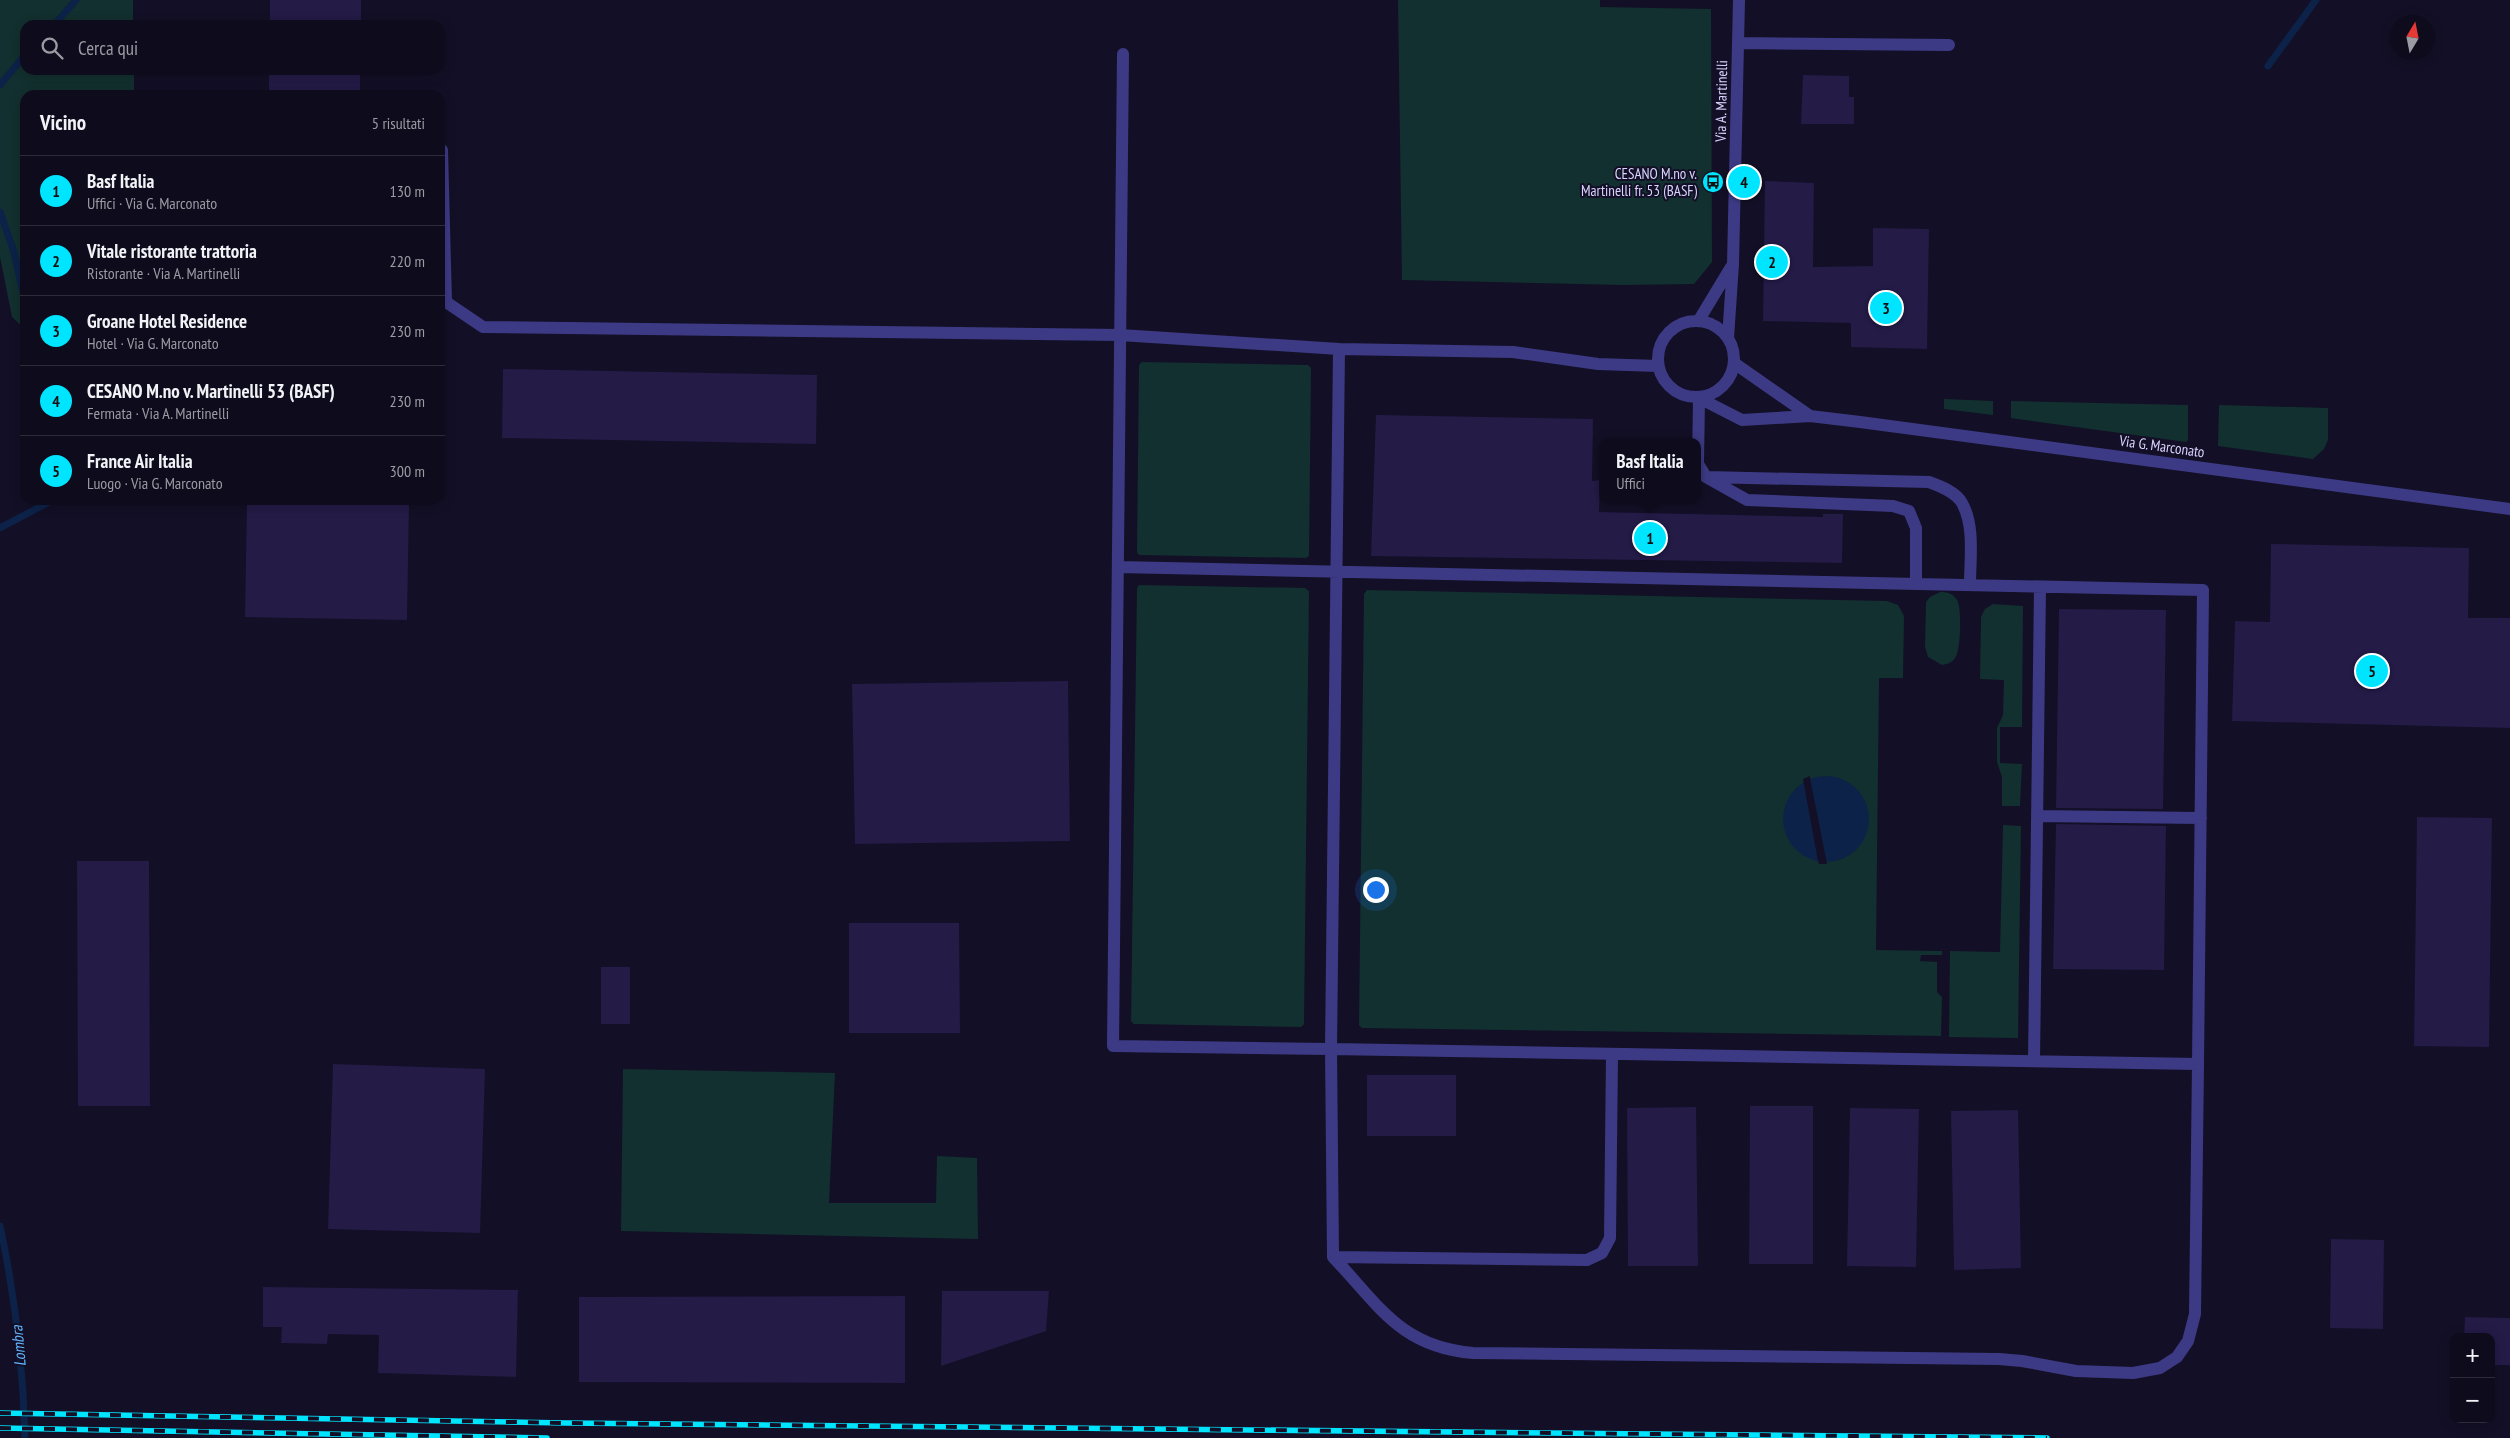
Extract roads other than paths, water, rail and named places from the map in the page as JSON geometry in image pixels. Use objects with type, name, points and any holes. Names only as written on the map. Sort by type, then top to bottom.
[{"type":"street","name":"Via A. Martinelli","points":[[1728,338],[1734,264],[1739,0]]},
{"type":"street","points":[[1738,43],[1949,45]]},
{"type":"street","points":[[1123,54],[1113,1046],[2198,1064]]},
{"type":"street","points":[[1699,320],[1734,264]]},
{"type":"street","points":[[445,303],[483,327],[1120,335],[1339,350],[1513,352],[1598,364],[1658,366]]},
{"type":"street","points":[[1699,320],[1719,328],[1728,338],[1734,350],[1731,376],[1723,386],[1712,394],[1699,398],[1686,396],[1671,389],[1663,379],[1658,366],[1658,353],[1664,337],[1673,328],[1685,322],[1699,320]]},
{"type":"street","points":[[1118,567],[1337,571],[1916,584],[1970,584],[2203,590],[2194,1321],[2188,1341],[2177,1357],[2153,1371],[2076,1371],[2022,1361],[1999,1359],[1457,1352],[1426,1343],[1391,1321],[1333,1257],[1331,1049],[1337,571],[1339,350]]},
{"type":"street","name":"Via G. Marconato","points":[[1734,363],[1810,416]]},
{"type":"street","points":[[1698,438],[1699,398]]},
{"type":"street","name":"Via G. Marconato","points":[[1699,398],[1742,420],[1810,416],[2510,509]]},
{"type":"street","points":[[1701,469],[1706,477],[1747,500],[1893,506],[1909,511],[1916,528],[1916,584]]},
{"type":"street","points":[[1706,477],[1929,482],[1947,490],[1962,501],[1970,523],[1970,584]]},
{"type":"street","points":[[2034,1061],[2040,587]]},
{"type":"street","points":[[2037,816],[2201,818]]},
{"type":"street","points":[[1333,1257],[1587,1260],[1602,1253],[1610,1238],[1612,1055]]},
{"type":"water","points":[[1818,776],[1834,776],[1843,779],[1857,788],[1866,802],[1869,819],[1866,836],[1857,850],[1843,859],[1834,862],[1818,862],[1802,855],[1790,843],[1783,827],[1783,811],[1790,795],[1802,783]]},
{"type":"waterway","name":"Lombra","points":[[58,20],[76,0]]},
{"type":"waterway","points":[[2268,66],[2316,0]]},
{"type":"waterway","name":"Lombra","points":[[0,85],[20,61]]},
{"type":"waterway","name":"Lombra","points":[[0,212],[14,252],[20,279]]},
{"type":"waterway","name":"Lombra","points":[[0,528],[44,505]]},
{"type":"waterway","name":"Lombra","points":[[0,1226],[10,1278],[17,1331],[25,1438]]},
{"type":"railway","points":[[0,1413],[567,1423],[2047,1438]]},
{"type":"railway","points":[[0,1428],[547,1438]]},
{"type":"place","name":"CESANO M.no v. Martinelli fr. 53 (BASF)","points":[[1713,182]]},
{"type":"place","name":"CESANO M.no v. Martinelli 53 (BASF)","points":[[1744,182]]},
{"type":"place","name":"Vitale ristorante trattoria","points":[[1772,262]]},
{"type":"place","name":"Groane Hotel Residence","points":[[1886,308]]},
{"type":"place","name":"Basf Italia","points":[[1650,538]]},
{"type":"place","name":"France Air Italia","points":[[2372,671]]}]
